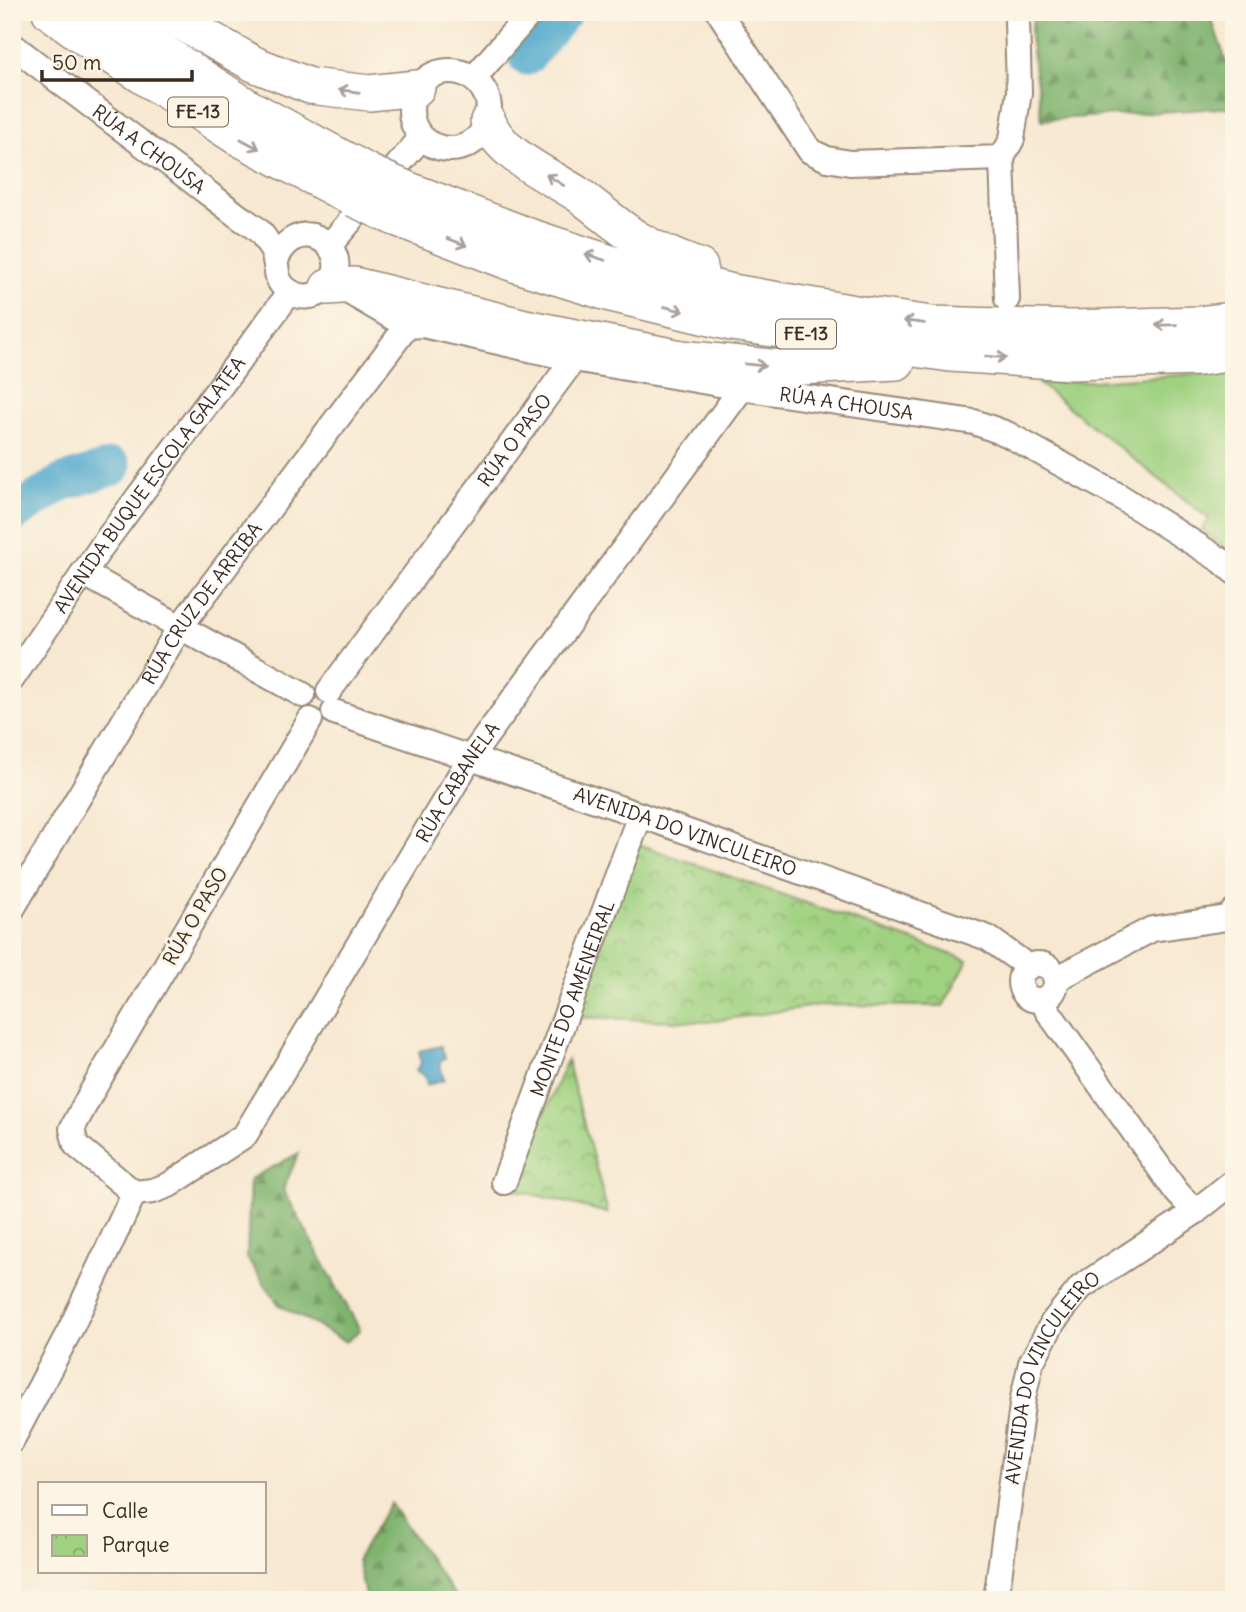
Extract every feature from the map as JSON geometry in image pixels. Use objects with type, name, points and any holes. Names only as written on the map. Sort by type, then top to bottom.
[{"type":"highway","name":"FE-13","points":[[50,12],[94,45],[237,137],[362,186],[514,264],[611,294],[731,323],[950,354],[1070,362],[1200,358],[1234,354]]},
{"type":"highway","name":"FE-13","points":[[101,12],[248,107],[362,186]]},
{"type":"highway","points":[[163,12],[254,64],[310,86],[369,93],[416,88]]},
{"type":"highway","points":[[488,121],[492,131],[506,148],[580,196],[636,238],[655,248],[703,268],[791,286],[861,314]]},
{"type":"highway","name":"FE-13","points":[[401,204],[529,236],[623,267],[738,293],[932,324],[1073,328],[1199,324],[1234,320]]},
{"type":"highway","points":[[334,287],[354,285],[529,328],[681,358],[782,368],[889,363],[950,354]]},
{"type":"street","points":[[474,78],[531,12]]},
{"type":"street","points":[[719,12],[810,151],[827,159],[850,163],[1002,158]]},
{"type":"street","points":[[1007,299],[1002,158],[1012,139],[1019,92],[1017,19],[1020,12]]},
{"type":"street","name":"RÚA A CHOUSA","points":[[12,45],[259,231],[276,260]]},
{"type":"street","points":[[444,70],[460,71],[474,78],[484,90],[489,104],[488,121],[482,133],[467,146],[450,150],[433,146],[421,138],[413,127],[410,105],[416,88],[428,77],[444,70]]},
{"type":"street","points":[[329,246],[421,138]]},
{"type":"street","points":[[304,235],[318,237],[329,246],[335,257],[334,287],[309,296],[299,296],[282,285],[277,276],[276,260],[281,247],[291,238],[304,235]]},
{"type":"street","name":"RÚA A CHOUSA","points":[[334,287],[415,326],[574,359],[742,388],[974,422],[1007,434],[1119,496],[1222,561],[1234,572]]},
{"type":"street","name":"AVENIDA BUQUE ESCOLA GALATEA","points":[[12,679],[83,573],[289,292]]},
{"type":"street","name":"RÚA CRUZ DE ARRIBA","points":[[12,909],[180,627],[415,326]]},
{"type":"street","name":"RÚA O PASO","points":[[331,702],[574,359]]},
{"type":"street","name":"RÚA CABANELA","points":[[134,1193],[153,1191],[169,1185],[245,1135],[470,758],[742,388]]},
{"type":"street","points":[[83,573],[303,695]]},
{"type":"street","points":[[315,688],[325,688],[331,702],[330,717],[324,721],[310,720],[301,709],[303,695],[315,688]]},
{"type":"street","name":"AVENIDA DO VINCULEIRO","points":[[331,702],[470,758],[988,938],[1027,968],[1038,965],[1048,968],[1049,988]]},
{"type":"street","name":"RÚA O PASO","points":[[134,1193],[76,1146],[72,1129],[80,1111],[310,720]]},
{"type":"street","name":"MONTE DO AMENEIRAL","points":[[504,1181],[640,815]]},
{"type":"street","points":[[1195,1212],[1176,1191],[1047,1010],[1049,988],[1064,975],[1152,929],[1227,919],[1234,911]]},
{"type":"street","name":"AVENIDA DO VINCULEIRO","points":[[996,1600],[1023,1398],[1031,1363],[1053,1322],[1080,1287],[1195,1212],[1234,1181]]},
{"type":"street","points":[[12,1440],[71,1328],[134,1193]]},
{"type":"green space","points":[[1034,12],[1209,12],[1234,84],[1234,107],[1042,120],[1030,36]]},
{"type":"green space","points":[[1234,371],[1234,554],[1202,530],[1209,519],[1038,383],[1095,381]]},
{"type":"green space","points":[[638,844],[968,960],[943,1006],[821,1005],[707,1022],[573,1017]]},
{"type":"green space","points":[[567,1060],[608,1213],[512,1189]]},
{"type":"green space","points":[[299,1153],[283,1189],[360,1330],[346,1342],[279,1305],[247,1258],[250,1179]]},
{"type":"green space","points":[[390,1503],[458,1600],[366,1600],[357,1559]]},
{"type":"water","points":[[441,1046],[445,1058],[439,1061],[444,1080],[427,1085],[425,1076],[416,1071],[421,1063],[419,1051]]},
{"type":"waterway","points":[[527,57],[564,12]]},
{"type":"waterway","points":[[12,515],[61,483],[113,467]]}]
